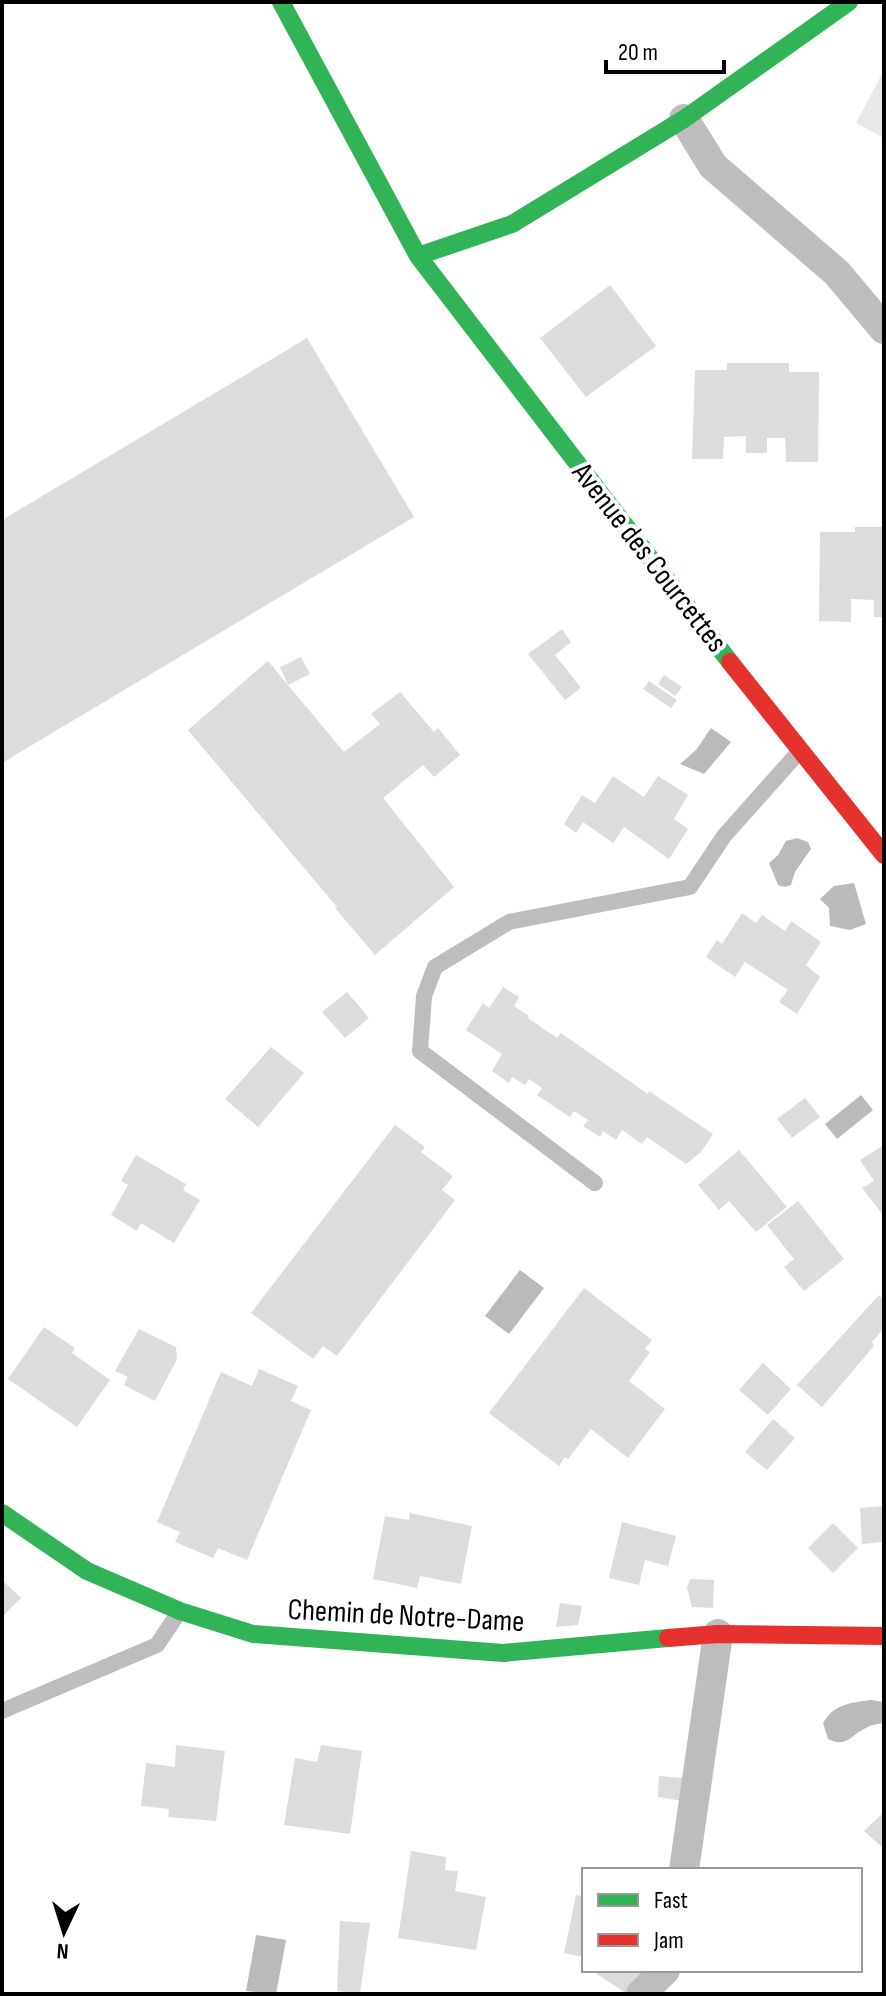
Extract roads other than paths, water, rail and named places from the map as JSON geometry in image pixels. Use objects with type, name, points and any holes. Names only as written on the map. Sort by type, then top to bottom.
[{"type":"street","name":"Avenue des Courcettes","points":[[281,2],[418,256],[800,752],[884,855]]},
{"type":"street","points":[[418,256],[512,224],[684,119],[849,2]]},
{"type":"street","points":[[684,119],[713,166],[837,273],[884,329]]},
{"type":"street","name":"Chemin de Notre-Dame","points":[[2,1513],[87,1571],[180,1611],[253,1634],[503,1653],[718,1634],[884,1636]]},
{"type":"street","points":[[684,1868],[718,1634]]},
{"type":"street","points":[[641,1994],[663,1972]]},
{"type":"lane","points":[[595,1183],[420,1051],[424,996],[435,967],[509,922],[690,887],[724,836],[800,752]]},
{"type":"lane","points":[[2,1711],[157,1645],[180,1611]]}]
